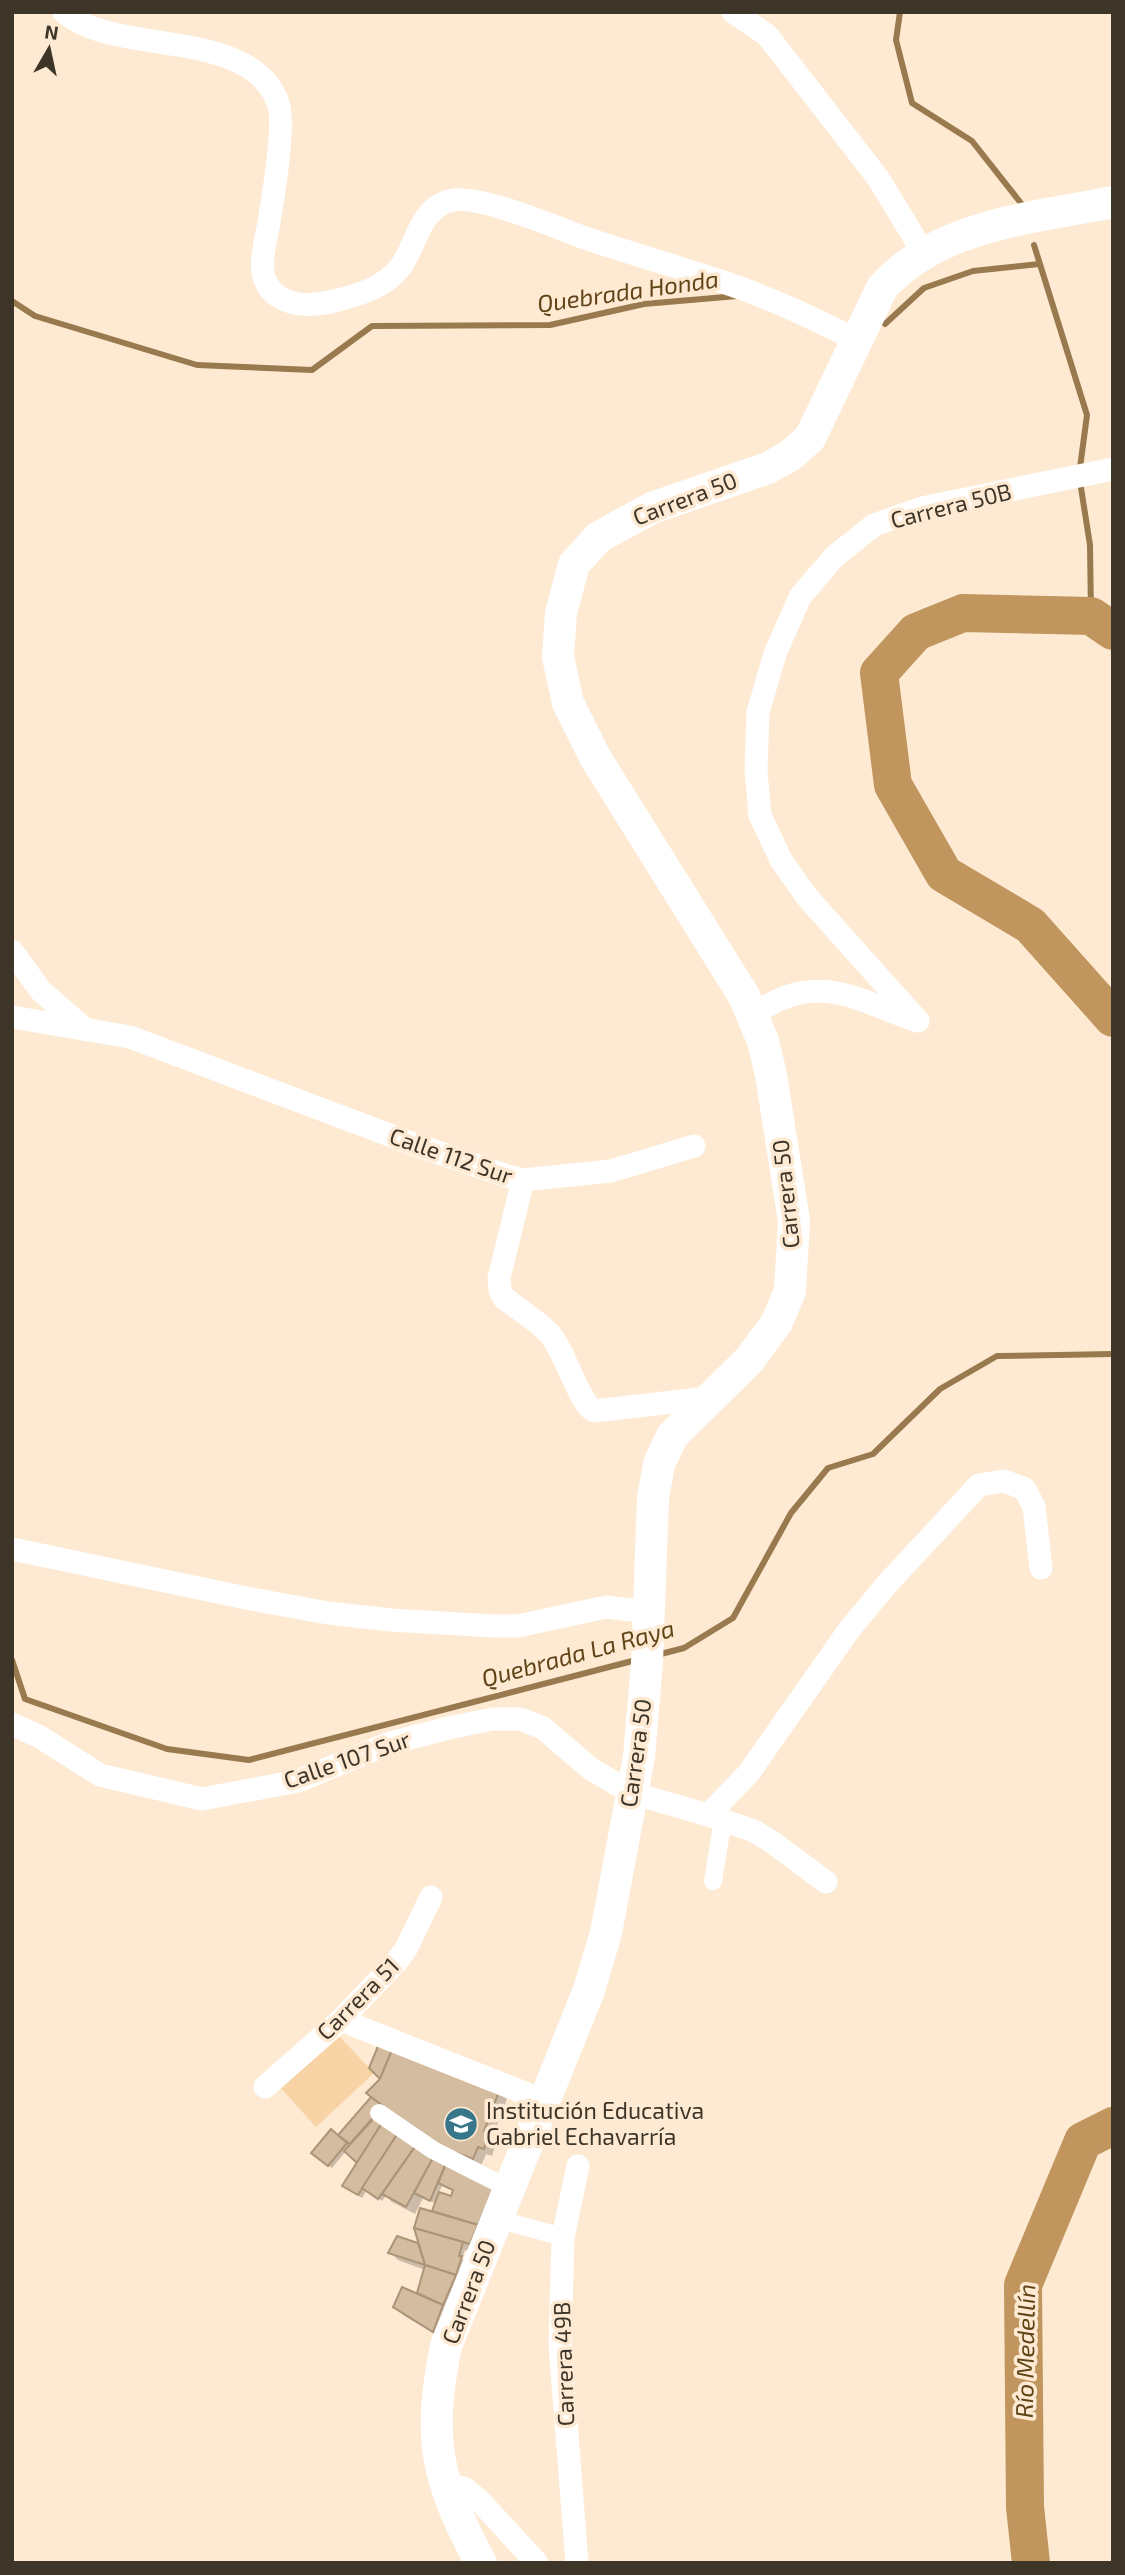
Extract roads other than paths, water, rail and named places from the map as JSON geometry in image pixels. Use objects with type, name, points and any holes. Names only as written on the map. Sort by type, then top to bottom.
[{"type":"main road","name":"Carrera 50","points":[[481,2563],[445,2485],[438,2460],[435,2430],[437,2389],[446,2346],[589,1990],[606,1933],[639,1757],[647,1657],[653,1498],[659,1464],[671,1436],[750,1359],[777,1321],[790,1291],[794,1222],[771,1075],[763,1041],[752,1014],[723,961],[595,757],[568,702],[558,657],[561,613],[574,564],[599,537],[652,508],[768,468],[791,456],[810,438],[882,288],[897,271],[923,252],[953,239],[1000,225],[1113,202]]},
{"type":"street","points":[[64,12],[72,19],[103,31],[197,49],[231,59],[253,71],[269,86],[279,104],[280,123],[273,196],[263,257],[264,276],[271,291],[281,299],[293,303],[319,304],[371,290],[389,278],[401,265],[419,229],[437,206],[452,200],[469,200],[507,210],[629,253],[727,283],[788,307],[857,340]]},
{"type":"street","points":[[733,12],[767,36],[878,178],[923,252]]},
{"type":"street","name":"Carrera 50B","points":[[752,1014],[785,997],[821,989],[841,992],[918,1021],[807,897],[782,860],[760,815],[756,771],[758,712],[775,654],[800,597],[834,557],[874,525],[922,508],[1113,469]]},
{"type":"street","points":[[12,951],[41,991],[86,1030]]},
{"type":"street","name":"Calle 112 Sur","points":[[12,1017],[130,1037],[408,1142],[523,1180],[499,1278],[500,1290],[504,1298],[548,1332],[570,1368],[586,1405],[594,1411],[708,1398]]},
{"type":"street","points":[[523,1180],[611,1171],[694,1146]]},
{"type":"street","points":[[713,1881],[715,1817],[849,1630],[887,1584],[979,1485],[1004,1481],[1025,1489],[1034,1507],[1041,1568]]},
{"type":"street","points":[[12,1549],[251,1599],[328,1613],[391,1620],[519,1626],[606,1607],[649,1612]]},
{"type":"street","name":"Calle 107 Sur","points":[[12,1724],[40,1737],[100,1775],[202,1799],[298,1781],[390,1743],[453,1727],[493,1719],[520,1719],[543,1728],[591,1769],[632,1793],[754,1831],[826,1882]]},
{"type":"street","name":"Carrera 51","points":[[265,2087],[341,2020],[406,1949],[431,1897]]},
{"type":"street","points":[[341,2020],[545,2101]]},
{"type":"street","points":[[379,2113],[432,2150],[510,2189]]},
{"type":"street","name":"Carrera 49B","points":[[577,2563],[560,2345],[563,2237],[578,2166]]},
{"type":"street","points":[[497,2219],[563,2237]]},
{"type":"street","points":[[445,2485],[464,2488],[479,2500],[537,2563]]},
{"type":"waterway","points":[[900,12],[896,40],[912,103],[972,141],[1024,207]]},
{"type":"waterway","points":[[1034,245],[1087,415],[1079,475],[1090,545],[1091,616]]},
{"type":"waterway","name":"Quebrada Honda","points":[[885,324],[924,288],[973,271],[1039,264]]},
{"type":"waterway","name":"Quebrada Honda","points":[[12,301],[35,316],[197,365],[312,370],[372,326],[550,325],[644,304],[737,296]]},
{"type":"waterway","name":"Río Medellín","points":[[1113,631],[1091,616],[963,613],[916,632],[879,673],[893,785],[944,874],[1030,925],[1113,1018]]},
{"type":"waterway","name":"Quebrada La Raya","points":[[657,1655],[684,1648],[733,1618],[791,1513],[828,1468],[873,1454],[940,1389],[997,1356],[1113,1354]]},
{"type":"waterway","name":"Quebrada La Raya","points":[[12,1660],[25,1699],[167,1749],[249,1760],[640,1659]]},
{"type":"waterway","name":"Río Medellín","points":[[1031,2563],[1025,2507],[1023,2285],[1083,2141],[1113,2126]]},
{"type":"place","name":"Institución Educativa Gabriel Echavarría","points":[[461,2124]]}]
